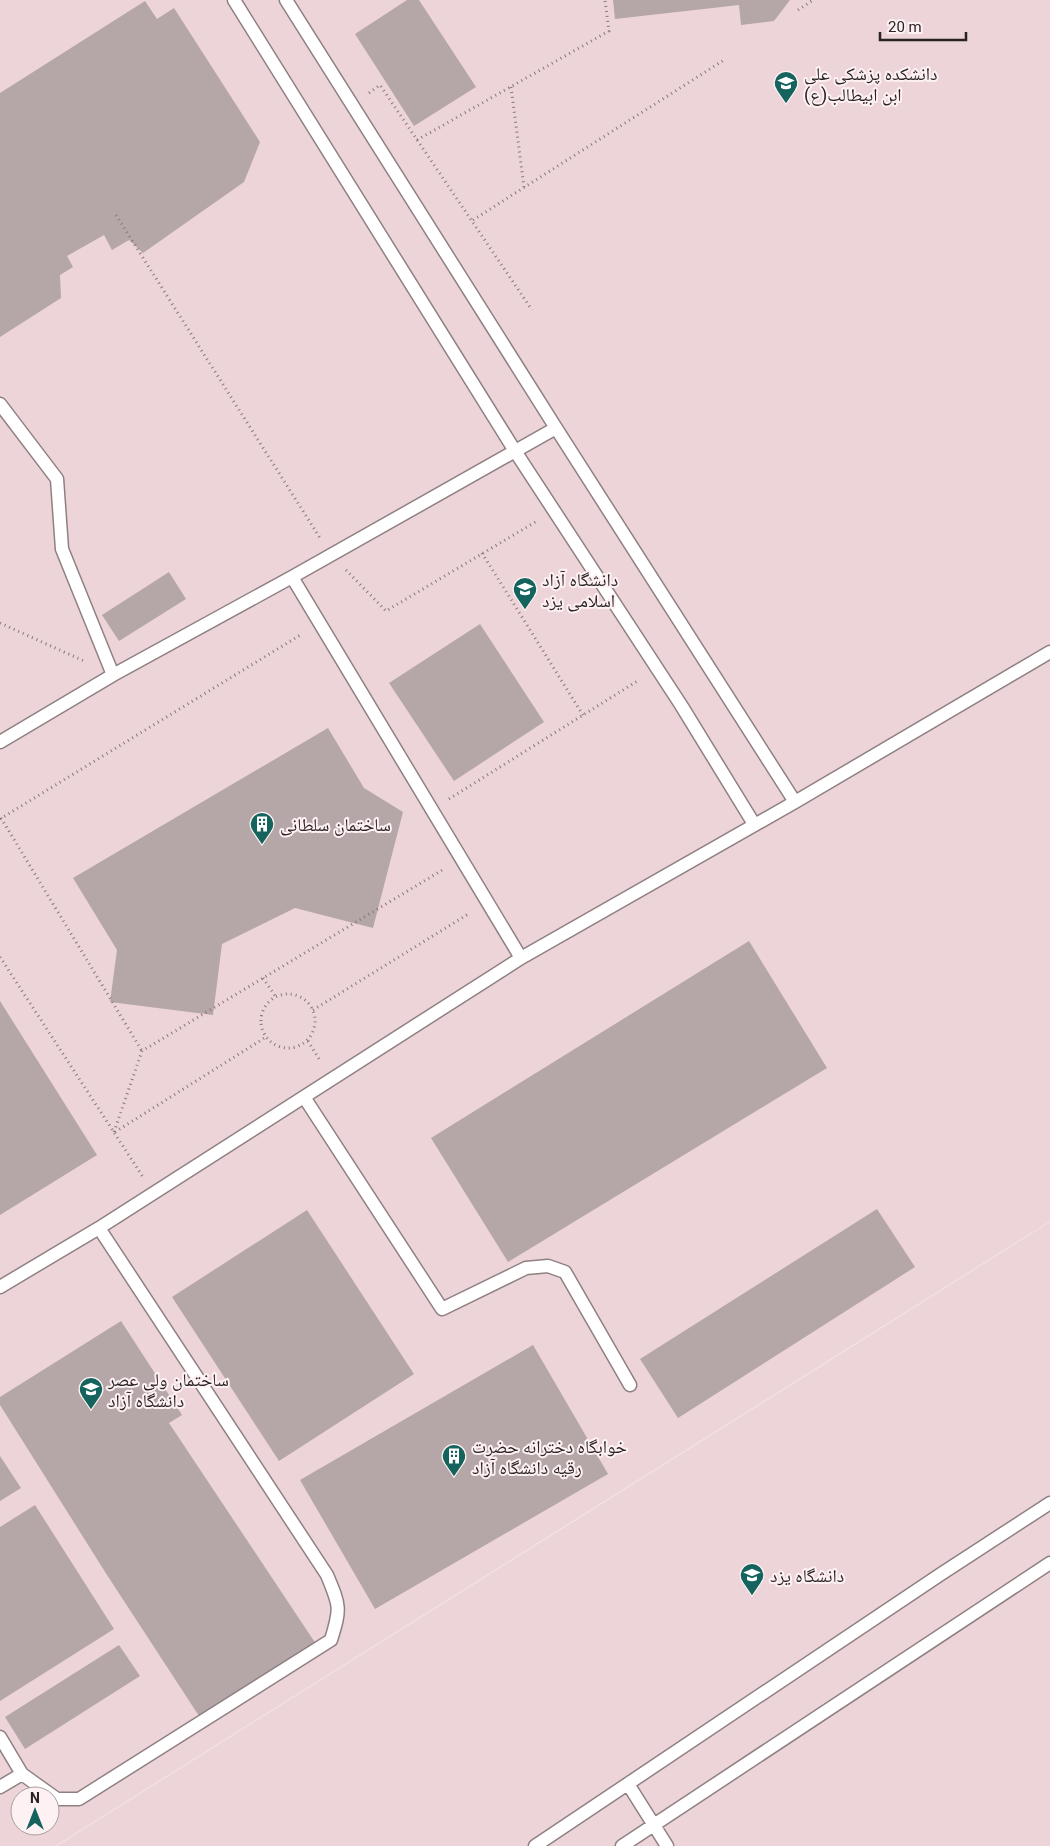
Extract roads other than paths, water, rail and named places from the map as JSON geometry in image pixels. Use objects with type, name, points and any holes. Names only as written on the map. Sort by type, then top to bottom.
[{"type":"lane","points":[[234,0],[515,451],[657,668],[754,824]]},
{"type":"lane","points":[[286,0],[795,802]]},
{"type":"lane","points":[[0,404],[58,479],[62,548],[113,675]]},
{"type":"lane","points":[[0,742],[113,675],[292,577],[556,428]]},
{"type":"lane","points":[[292,577],[522,958]]},
{"type":"lane","points":[[0,1287],[154,1193],[522,958],[795,802],[1050,652]]},
{"type":"lane","points":[[304,1097],[442,1309],[526,1268],[548,1266],[565,1272],[630,1385]]},
{"type":"lane","points":[[0,1737],[22,1774],[57,1798],[79,1798],[331,1640],[339,1614],[337,1599],[327,1575],[98,1228]]},
{"type":"lane","points":[[535,1846],[941,1574],[1050,1504]]},
{"type":"lane","points":[[622,1846],[1050,1563]]},
{"type":"lane","points":[[0,1787],[22,1774]]},
{"type":"lane","points":[[628,1784],[667,1846]]},
{"type":"place","name":"دانشکده پزشکی علی ابن ابیطالب(ع)","points":[[786,104]]},
{"type":"place","name":"دانشگاه آزاد اسلامی یزد","points":[[525,610]]},
{"type":"place","name":"ساختمان سلطانی","points":[[262,845]]},
{"type":"place","name":"ساختمان ولی عصر دانشگاه آزاد","points":[[91,1410]]},
{"type":"place","name":"خوابگاه دخترانه حضرت رقیه دانشگاه آزاد","points":[[454,1477]]},
{"type":"place","name":"دانشگاه یزد","points":[[752,1596]]}]
